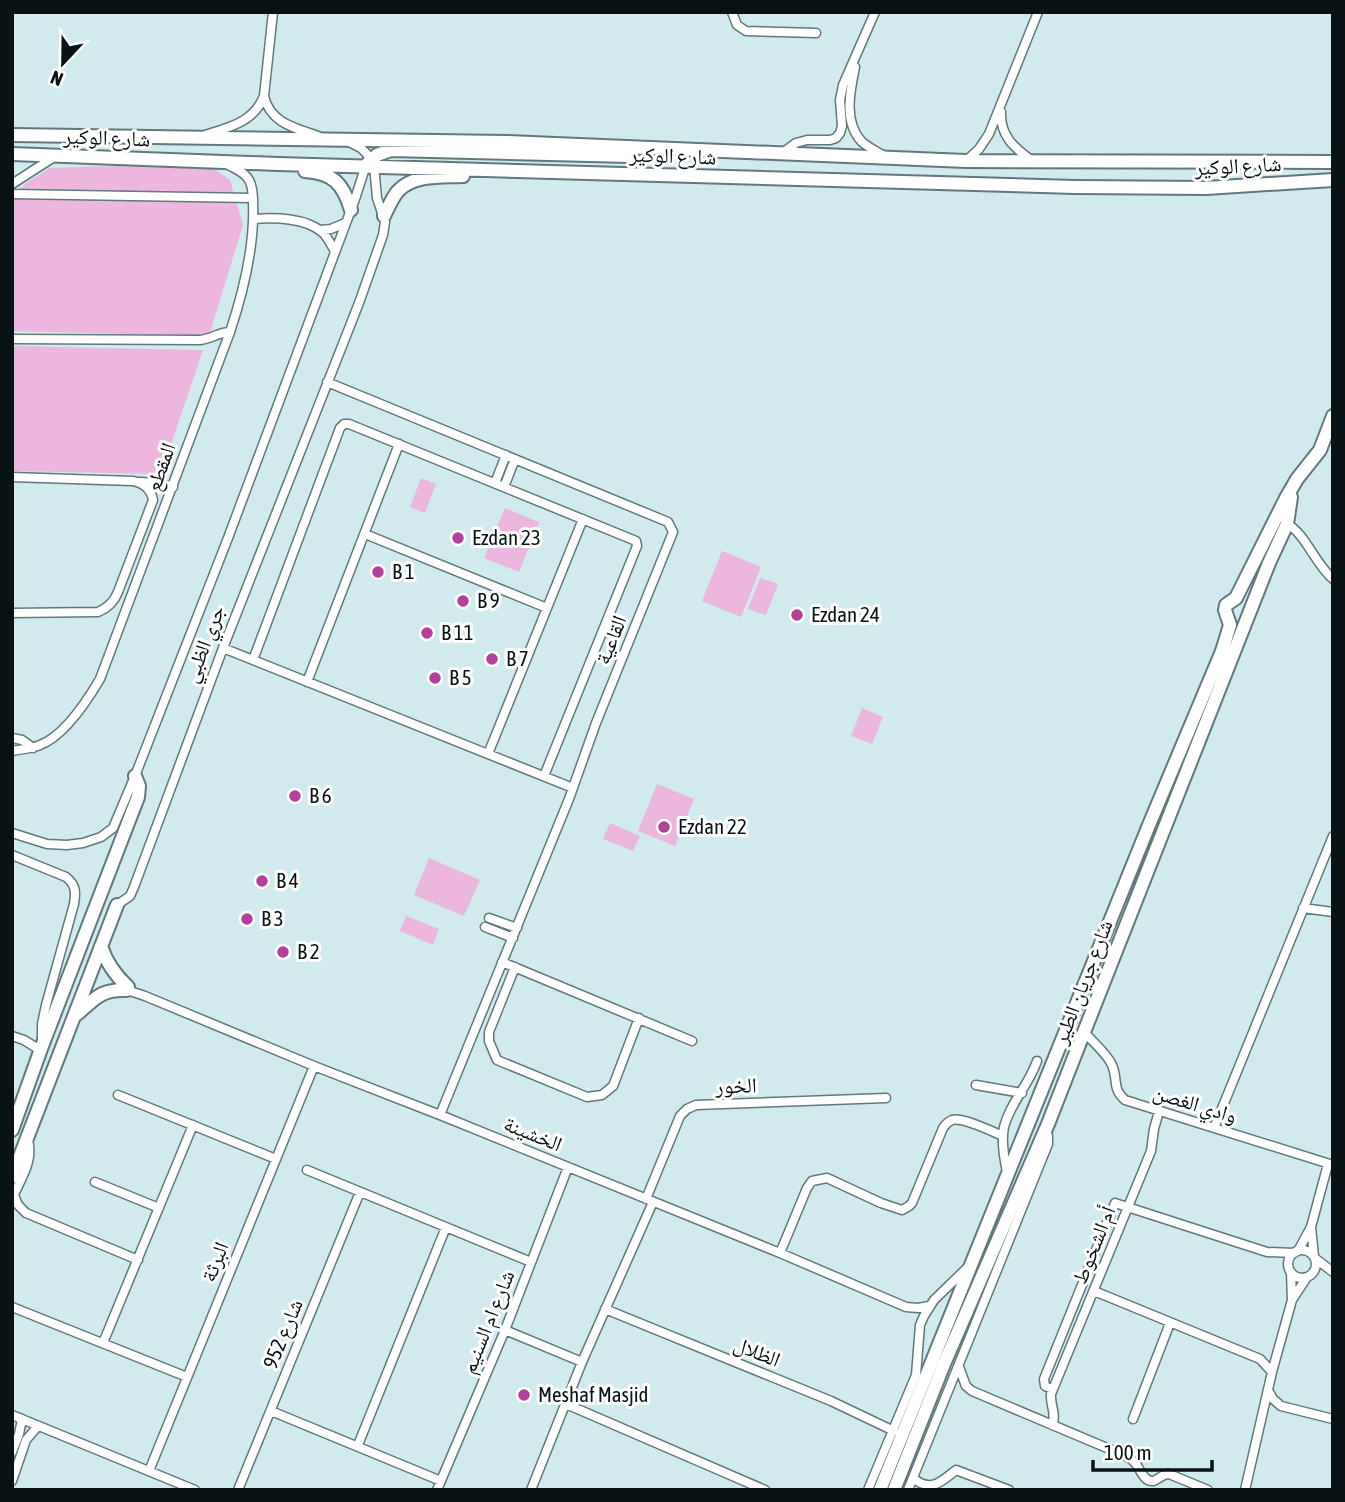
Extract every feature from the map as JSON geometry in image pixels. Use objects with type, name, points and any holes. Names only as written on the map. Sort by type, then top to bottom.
[{"type":"main road","name":"شارع الوكير","points":[[12,135],[507,142],[966,161],[1333,162]]},
{"type":"main road","points":[[370,163],[377,155],[391,150],[651,156],[671,156],[692,151]]},
{"type":"main road","name":"شارع الوكير","points":[[12,154],[278,164],[370,163],[483,169],[1075,187],[1206,188],[1332,180]]},
{"type":"main road","points":[[278,164],[290,170],[320,173],[330,177],[344,190],[351,209]]},
{"type":"main road","points":[[384,216],[397,192],[413,182],[424,178],[474,175],[483,169]]},
{"type":"main road","name":"شارع جريان الطير","points":[[894,1490],[944,1364],[1012,1220],[1045,1130],[1247,621],[1280,525],[1286,498],[1320,450],[1333,416]]},
{"type":"main road","name":"شارع جريان الطير","points":[[880,1490],[1222,651],[1230,625],[1226,605],[1237,598],[1280,525]]},
{"type":"main road","points":[[1227,614],[1234,619],[1247,621]]},
{"type":"main road","name":"جري الظبي","points":[[12,1130],[138,797],[139,786],[135,776]]},
{"type":"main road","name":"جري الظبي","points":[[12,1177],[117,905]]},
{"type":"main road","points":[[101,946],[109,965],[127,988]]},
{"type":"main road","points":[[73,1018],[102,993],[127,988]]},
{"type":"street","points":[[193,138],[246,120],[258,107],[264,96],[273,12]]},
{"type":"street","points":[[732,12],[737,25],[746,31],[816,33]]},
{"type":"street","points":[[781,154],[802,141],[830,140],[838,136],[842,126],[840,108],[844,85],[875,12]]},
{"type":"street","points":[[966,161],[984,141],[1038,12]]},
{"type":"street","points":[[861,48],[851,89],[851,122],[861,140],[887,158]]},
{"type":"street","points":[[264,96],[268,108],[280,122],[329,138],[344,140],[361,148],[370,163]]},
{"type":"street","points":[[1001,105],[1000,119],[1004,133],[1012,145],[1033,161]]},
{"type":"street","points":[[12,184],[57,155]]},
{"type":"street","name":"المقطع","points":[[12,751],[33,748],[49,741],[62,730],[100,679],[230,332],[247,269],[254,219],[252,184],[239,170],[222,161]]},
{"type":"street","name":"جري الظبي","points":[[12,834],[47,844],[67,845],[101,837],[113,828],[228,538],[345,223],[370,163]]},
{"type":"street","name":"جري الظبي","points":[[117,905],[126,900],[132,892],[223,648],[379,249],[384,216],[377,198],[370,163]]},
{"type":"street","points":[[12,194],[253,198]]},
{"type":"street","points":[[254,219],[295,221],[320,230],[345,223]]},
{"type":"street","points":[[320,230],[335,251]]},
{"type":"street","points":[[12,339],[200,340],[219,332],[230,332]]},
{"type":"street","name":"القاعية","points":[[327,383],[668,522],[673,532],[517,928],[440,1115]]},
{"type":"street","points":[[253,660],[341,426],[349,424],[400,444],[635,540],[637,546],[544,776]]},
{"type":"street","points":[[307,682],[400,444]]},
{"type":"street","points":[[500,485],[506,455]]},
{"type":"street","points":[[500,485],[515,459]]},
{"type":"street","points":[[12,477],[156,482],[173,487]]},
{"type":"street","points":[[12,613],[98,612],[113,603],[153,504],[150,491],[137,481]]},
{"type":"street","points":[[488,754],[583,519]]},
{"type":"street","points":[[1280,525],[1295,528],[1320,566],[1333,579]]},
{"type":"street","points":[[365,534],[547,608]]},
{"type":"street","points":[[223,648],[572,788]]},
{"type":"street","points":[[12,738],[22,740],[33,748]]},
{"type":"street","points":[[1214,1128],[1333,836]]},
{"type":"street","points":[[12,855],[66,877],[73,882],[76,891],[44,1014],[41,1048],[12,1037]]},
{"type":"street","points":[[1303,908],[1333,912]]},
{"type":"street","points":[[489,918],[517,928]]},
{"type":"street","points":[[485,927],[513,938]]},
{"type":"street","points":[[502,962],[692,1041]]},
{"type":"street","points":[[515,967],[489,1031],[489,1041],[497,1060],[587,1097],[602,1095],[613,1086],[639,1018]]},
{"type":"street","name":"الخشينة","points":[[127,988],[780,1253],[906,1307],[929,1306]]},
{"type":"street","name":"وادي الغصن","points":[[1084,1032],[1110,1061],[1119,1095],[1129,1102],[1330,1164]]},
{"type":"street","points":[[1007,1176],[1003,1136],[1006,1121],[1037,1061]]},
{"type":"street","name":"البرثة","points":[[149,1471],[314,1066]]},
{"type":"street","points":[[976,1085],[1022,1093]]},
{"type":"street","points":[[118,1094],[276,1159]]},
{"type":"street","name":"الخور","points":[[531,1490],[625,1261],[680,1116],[692,1106],[724,1103],[887,1098]]},
{"type":"street","name":"أم الشخوط","points":[[1052,1425],[1055,1418],[1051,1401],[1053,1390],[1153,1147],[1153,1133],[1159,1111]]},
{"type":"street","points":[[780,1253],[812,1181],[827,1178],[902,1210],[915,1198],[943,1128],[950,1121],[959,1120],[1003,1136]]},
{"type":"street","points":[[103,1343],[193,1125]]},
{"type":"street","points":[[27,1138],[30,1149],[28,1165],[13,1197],[18,1205],[26,1213],[138,1260]]},
{"type":"street","points":[[1245,1490],[1272,1372],[1292,1300],[1289,1260],[1311,1227],[1330,1164]]},
{"type":"street","name":"شارع ام السنيم","points":[[437,1490],[505,1330],[568,1167]]},
{"type":"street","points":[[307,1170],[531,1262]]},
{"type":"street","points":[[95,1182],[159,1208]]},
{"type":"street","name":"شارع 952","points":[[238,1490],[360,1192]]},
{"type":"street","name":"أم الشخوط","points":[[1053,1390],[1045,1386],[1043,1381],[1115,1203],[1128,1207]]},
{"type":"street","points":[[1128,1207],[1267,1252],[1307,1251],[1333,1273]]},
{"type":"street","points":[[15,1214],[26,1213]]},
{"type":"street","points":[[908,1490],[1012,1220]]},
{"type":"street","points":[[358,1445],[446,1227]]},
{"type":"street","points":[[1292,1300],[1316,1268],[1311,1227]]},
{"type":"street","points":[[1267,1252],[1296,1277],[1333,1273]]},
{"type":"street","name":"شارع جريان الطير","points":[[868,1490],[916,1375],[920,1325],[929,1306],[973,1263]]},
{"type":"street","points":[[1094,1291],[1260,1360],[1272,1372]]},
{"type":"street","points":[[12,1307],[187,1377]]},
{"type":"street","name":"الخشينة","points":[[906,1307],[920,1325]]},
{"type":"street","name":"الظلال","points":[[605,1310],[831,1401],[894,1431]]},
{"type":"street","points":[[1071,1313],[1082,1318]]},
{"type":"street","points":[[1133,1419],[1170,1323]]},
{"type":"street","points":[[505,1330],[582,1362]]},
{"type":"street","points":[[1050,1364],[1061,1368]]},
{"type":"street","points":[[958,1365],[966,1386]]},
{"type":"street","points":[[949,1389],[959,1385],[966,1386],[978,1394],[1130,1458],[1148,1485],[1163,1474],[1170,1474],[1209,1490]]},
{"type":"street","points":[[1268,1390],[1281,1406],[1333,1419]]},
{"type":"street","points":[[566,1404],[765,1490]]},
{"type":"street","points":[[1262,1416],[1281,1406]]},
{"type":"street","points":[[271,1410],[440,1480]]},
{"type":"street","points":[[12,1415],[195,1490]]},
{"type":"street","points":[[12,1481],[22,1419]]},
{"type":"street","points":[[12,1452],[18,1439],[38,1426]]},
{"type":"street","points":[[913,1478],[920,1484],[929,1486],[956,1470],[1009,1490]]},
{"type":"shaded area","points":[[206,163],[230,180],[243,225],[209,336],[12,331],[12,199],[26,183],[50,168]]},
{"type":"shaded area","points":[[12,346],[203,350],[161,474],[12,471]]},
{"type":"shaded area","points":[[421,478],[436,484],[425,513],[410,507]]},
{"type":"shaded area","points":[[505,508],[539,522],[519,572],[484,558]]},
{"type":"shaded area","points":[[722,551],[761,567],[741,617],[702,601]]},
{"type":"shaded area","points":[[760,578],[778,584],[766,615],[748,609]]},
{"type":"shaded area","points":[[862,708],[883,717],[872,744],[851,736]]},
{"type":"shaded area","points":[[657,784],[694,799],[675,846],[638,831]]},
{"type":"shaded area","points":[[610,823],[640,836],[633,851],[603,839]]},
{"type":"shaded area","points":[[429,858],[480,880],[464,916],[414,895]]},
{"type":"shaded area","points":[[406,916],[439,929],[433,945],[400,931]]},
{"type":"place","name":"Ezdan 23","points":[[458,538]]},
{"type":"place","name":"B 1","points":[[378,572]]},
{"type":"place","name":"B 9","points":[[463,601]]},
{"type":"place","name":"Ezdan 24","points":[[797,615]]},
{"type":"place","name":"B 11","points":[[427,633]]},
{"type":"place","name":"B 7","points":[[492,659]]},
{"type":"place","name":"B 5","points":[[435,678]]},
{"type":"place","name":"B 6","points":[[295,796]]},
{"type":"place","name":"Ezdan 22","points":[[664,827]]},
{"type":"place","name":"B 4","points":[[262,881]]},
{"type":"place","name":"B 3","points":[[247,919]]},
{"type":"place","name":"B 2","points":[[283,952]]},
{"type":"place","name":"Meshaf Masjid","points":[[524,1395]]}]
